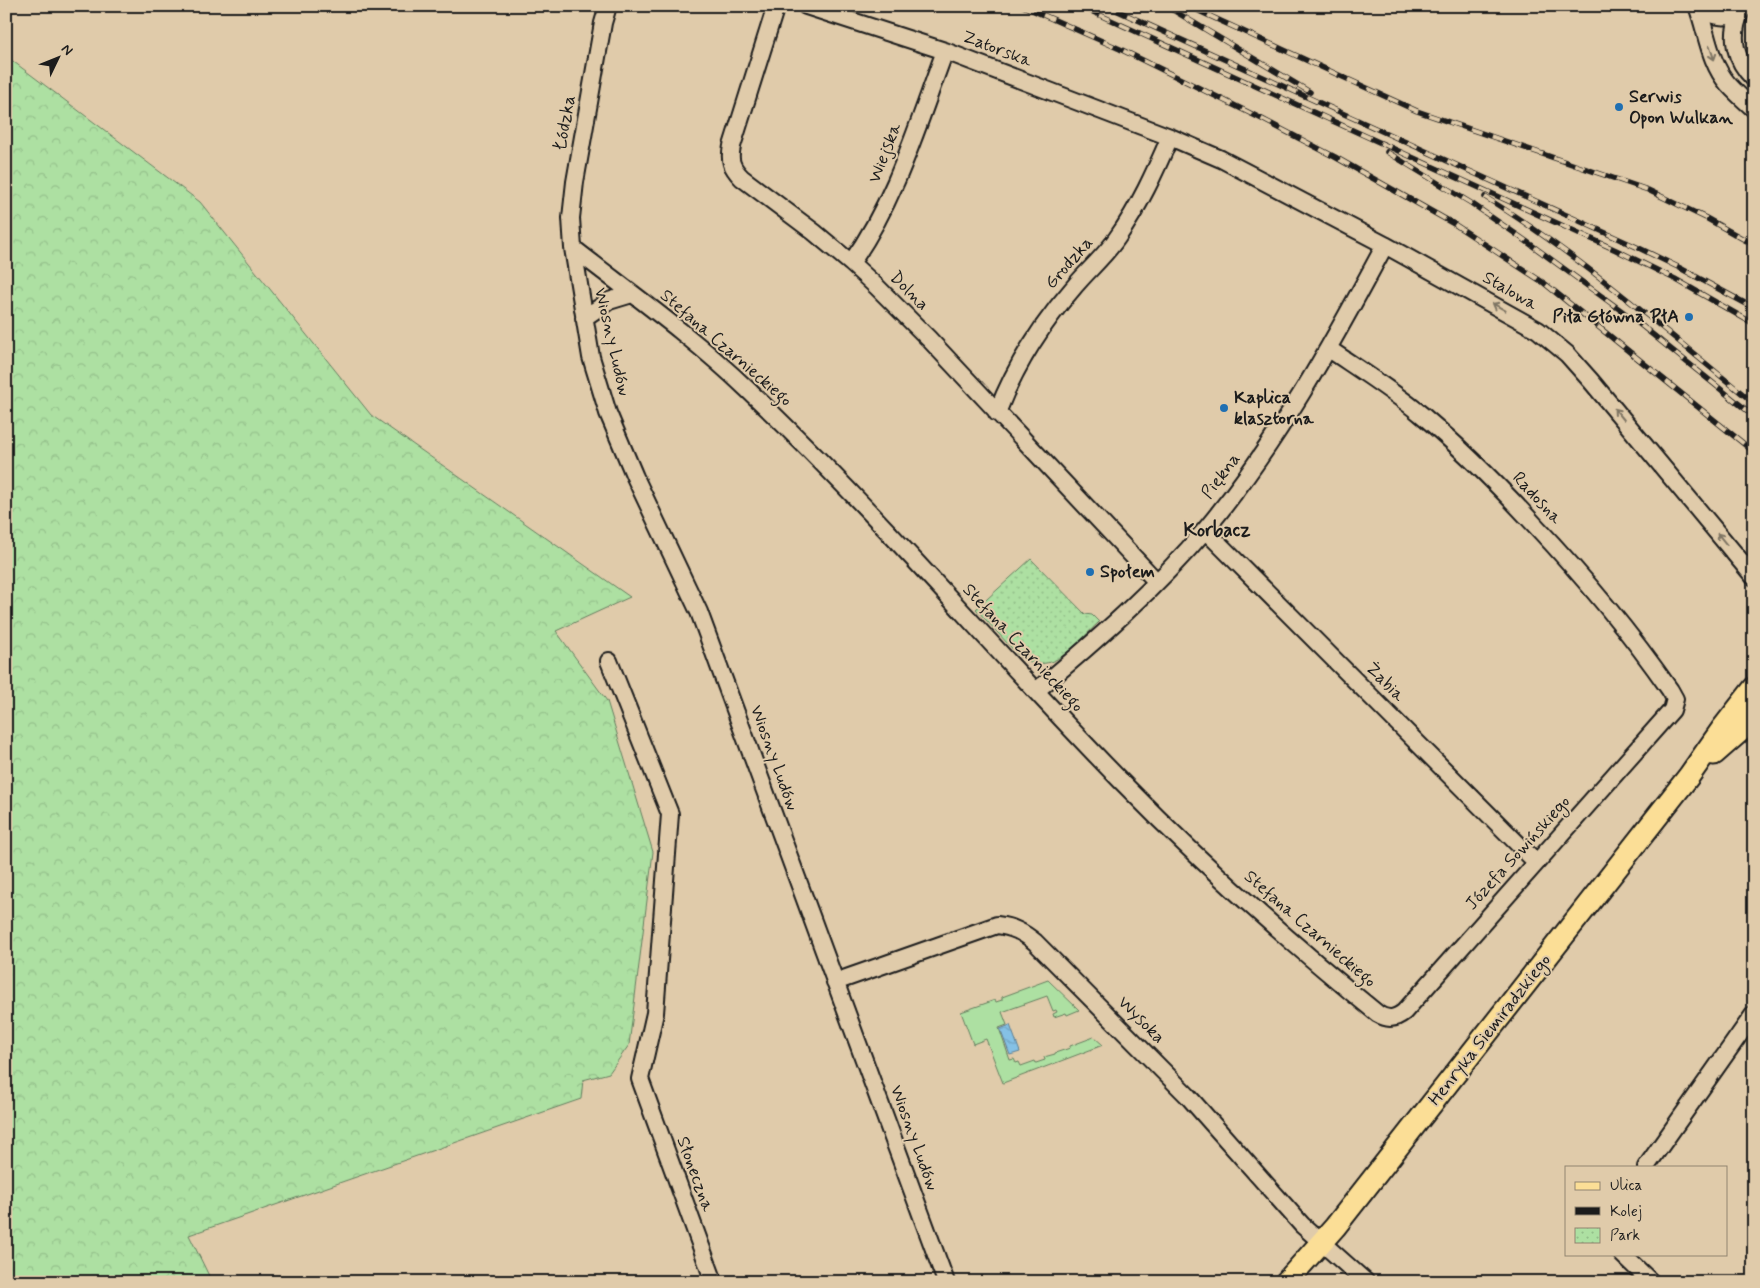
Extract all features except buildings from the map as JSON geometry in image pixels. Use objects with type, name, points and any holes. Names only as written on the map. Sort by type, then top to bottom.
[{"type":"main road","name":"Henryka Siemiradzkiego","points":[[1286,1282],[1322,1244],[1689,776],[1754,688]]},
{"type":"main road","name":"Henryka Siemiradzkiego","points":[[1689,776],[1754,719]]},
{"type":"street","name":"Łódzka","points":[[573,248],[571,218],[575,182],[603,23],[608,6]]},
{"type":"street","name":"Dolna","points":[[776,6],[732,146],[730,161],[733,168],[742,178],[851,263],[929,339],[996,413],[1157,582]]},
{"type":"street","name":"Zatorska","points":[[806,6],[946,52],[1170,137]]},
{"type":"street","points":[[1697,6],[1714,16],[1723,17],[1744,9]]},
{"type":"street","points":[[1697,6],[1718,69],[1728,83],[1754,109]]},
{"type":"street","points":[[1744,9],[1735,28],[1736,48],[1742,66],[1754,79]]},
{"type":"street","name":"Wiejska","points":[[851,263],[882,214],[946,52]]},
{"type":"street","name":"Stalowa","points":[[1170,137],[1221,158],[1386,244],[1538,330],[1560,347],[1591,381],[1754,577]]},
{"type":"street","name":"Grodzka","points":[[996,413],[1028,348],[1043,326],[1075,285],[1116,240],[1131,217],[1170,137]]},
{"type":"street","name":"Piękna","points":[[1036,691],[1098,639],[1157,582],[1205,530],[1275,437],[1329,348],[1386,244]]},
{"type":"street","name":"Stefana Czarnieckiego","points":[[573,248],[724,368],[785,425],[1167,827],[1256,911],[1324,970],[1378,1014],[1392,1018]]},
{"type":"street","name":"Wiosny Ludów","points":[[573,248],[591,357],[608,413],[635,477],[698,612],[946,1282]]},
{"type":"street","name":"Stefana Czarnieckiego","points":[[584,318],[609,301],[632,294]]},
{"type":"street","name":"Radosna","points":[[1329,348],[1420,413],[1453,442],[1557,548],[1632,637],[1674,695],[1675,699],[1672,710]]},
{"type":"street","name":"Żabia","points":[[1205,530],[1536,862]]},
{"type":"street","name":"Słoneczna","points":[[609,661],[670,814],[655,1013],[640,1079],[714,1282]]},
{"type":"street","name":"Józefa Sowińskiego","points":[[1392,1018],[1404,1012],[1672,710]]},
{"type":"street","name":"Wysoka","points":[[835,982],[997,925],[1015,928],[1023,932],[1187,1095],[1302,1225],[1366,1282]]},
{"type":"street","points":[[1647,1166],[1754,1014]]},
{"type":"street","points":[[1624,1256],[1651,1282]]},
{"type":"green space","points":[[6,56],[200,202],[371,415],[630,597],[556,631],[607,701],[653,852],[629,1045],[609,1073],[583,1080],[581,1099],[189,1235],[212,1282],[6,1282]]},
{"type":"green space","points":[[1031,559],[1085,614],[1092,615],[1099,622],[1062,656],[1042,663],[1031,662],[1019,656],[976,609]]},
{"type":"green space","points":[[1048,980],[1079,1010],[1067,1015],[1066,1013],[1054,1017],[1053,1014],[1057,1012],[1056,1010],[1053,1011],[1047,996],[1002,1012],[1007,1025],[999,1028],[1010,1060],[1014,1059],[1021,1066],[1035,1061],[1036,1063],[1045,1060],[1044,1057],[1094,1037],[1103,1045],[1003,1083],[986,1039],[973,1044],[961,1012],[995,1000],[996,1002],[1002,1000],[1002,997]]},
{"type":"water","points":[[1010,1025],[1020,1052],[1010,1055],[1000,1029]]},
{"type":"railway","points":[[1023,6],[1120,49],[1262,119],[1335,157],[1454,224],[1544,283],[1754,452]]},
{"type":"railway","points":[[1080,6],[1616,250],[1675,279],[1754,324]]},
{"type":"railway","points":[[1107,6],[1641,249],[1754,308]]},
{"type":"railway","points":[[1166,6],[1310,92]]},
{"type":"railway","points":[[1188,6],[1417,111],[1648,190],[1706,218],[1754,245]]},
{"type":"railway","points":[[1387,152],[1471,203],[1526,241],[1637,322],[1754,416]]},
{"type":"railway","points":[[1485,197],[1521,220],[1589,269],[1754,403]]},
{"type":"place","name":"Serwis Opon Wulkan","points":[[1619,107]]},
{"type":"place","name":"Piła Główna PłA","points":[[1689,317]]},
{"type":"place","name":"Kaplica klasztorna","points":[[1224,408]]},
{"type":"place","name":"Społem","points":[[1090,572]]},
{"type":"district","name":"Korbacz","points":[[1217,530]]}]
